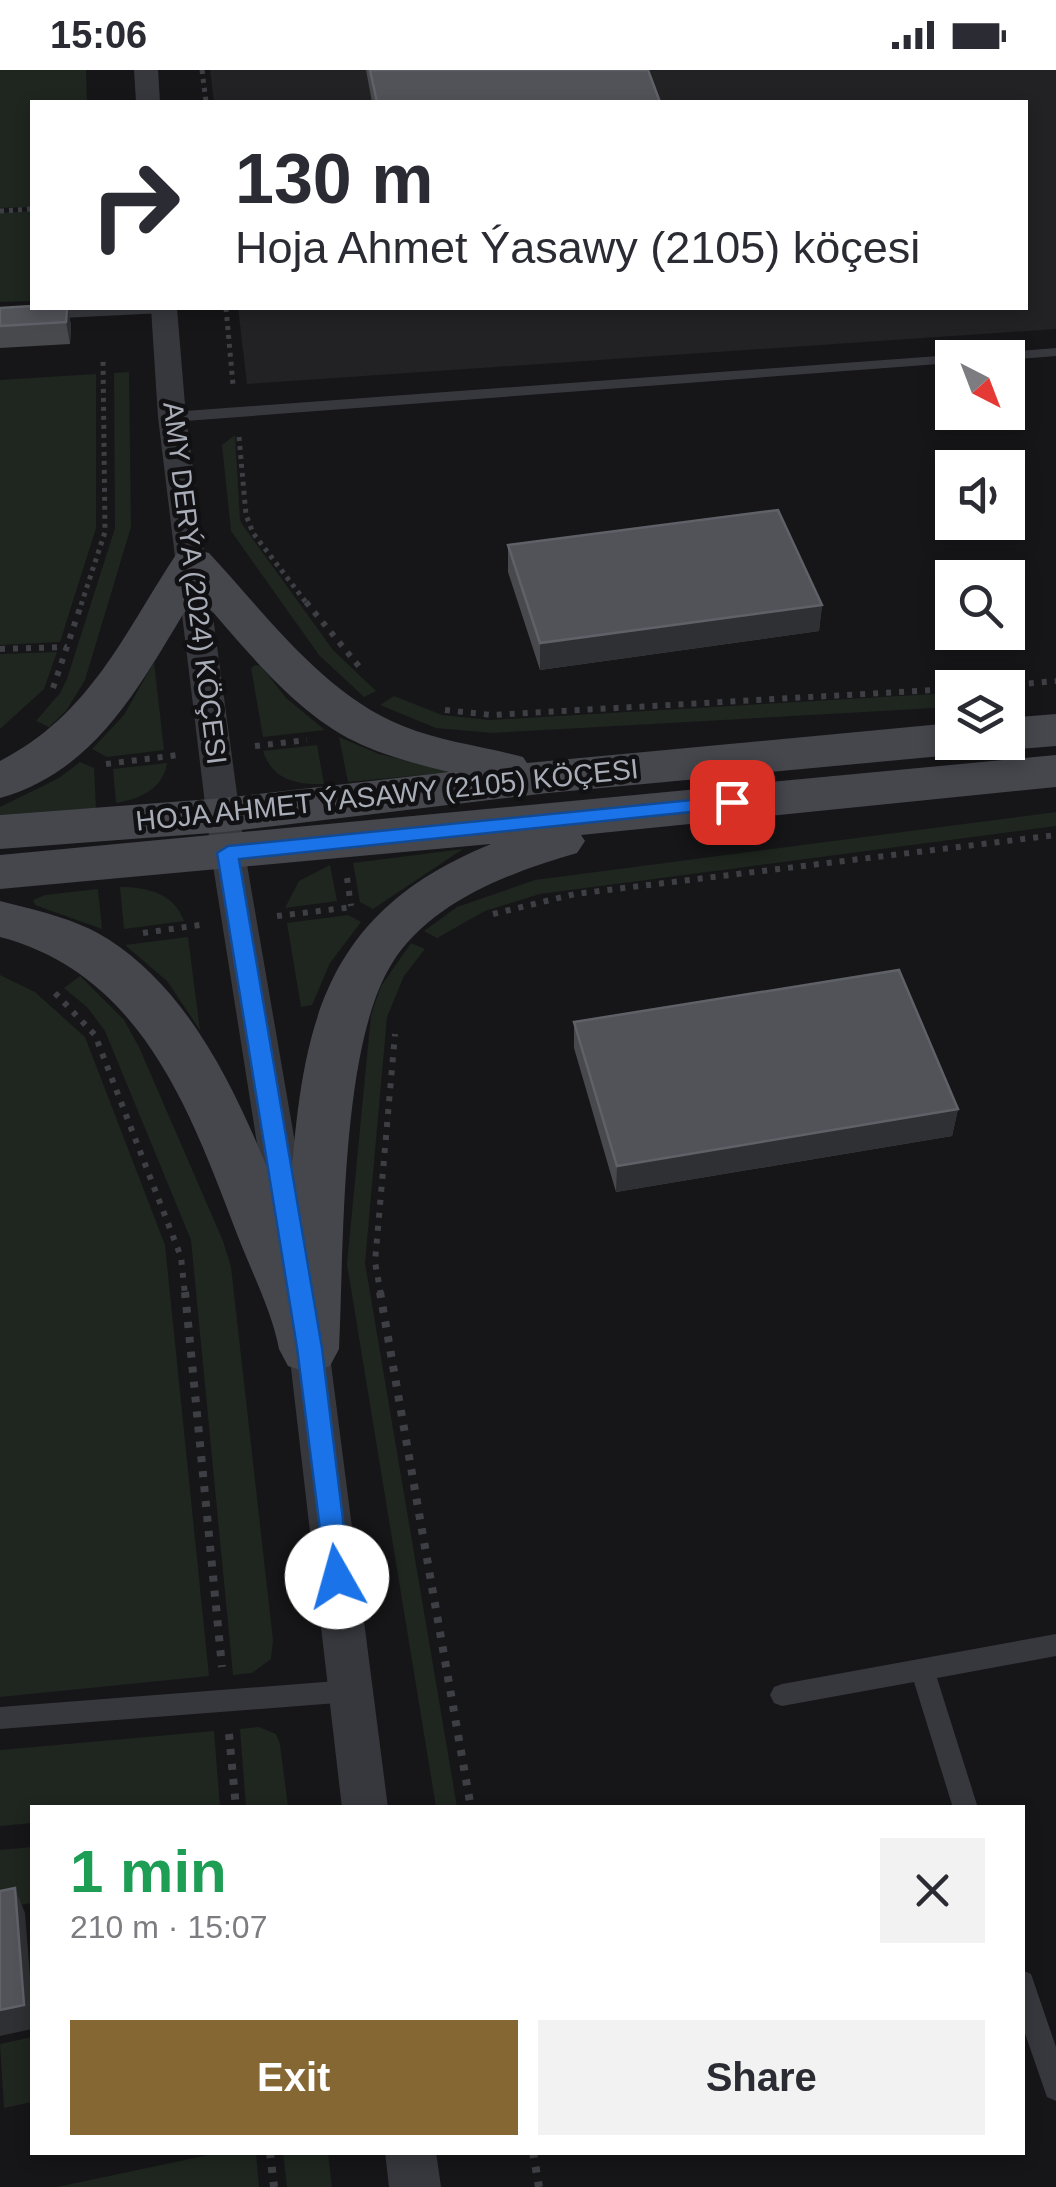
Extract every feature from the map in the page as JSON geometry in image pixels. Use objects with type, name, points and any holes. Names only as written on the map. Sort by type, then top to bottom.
[{"type":"main road","points":[[0,782],[43,760],[100,710],[193,563],[351,720],[416,748],[548,777]]},
{"type":"main road","points":[[1025,733],[1056,730]]},
{"type":"main road","name":"HOJA AHMET ÝASAWY (2105) KÖÇESI","points":[[0,872],[548,777],[935,741]]},
{"type":"main road","name":"HOJA AHMET ÝASAWY (2105) KÖÇESI","points":[[0,832],[226,834],[810,795],[1056,771]]},
{"type":"main road","points":[[310,1348],[327,1111],[342,1017],[371,954],[394,927],[430,898],[490,864],[542,845],[659,820],[810,795]]},
{"type":"main road","points":[[0,918],[64,938],[94,954],[130,984],[173,1040],[213,1110],[310,1348]]},
{"type":"street","points":[[146,70],[148,100]]},
{"type":"street","name":"AMY DERÝA (2024) KÖÇESI","points":[[164,310],[172,417],[226,834],[310,1348],[365,1805]]},
{"type":"street","points":[[410,2155],[415,2187]]},
{"type":"lane","points":[[0,316],[123,310]]},
{"type":"lane","points":[[1025,354],[1056,352]]},
{"type":"lane","points":[[172,417],[935,361]]},
{"type":"lane","points":[[782,1695],[1056,1645]]},
{"type":"lane","points":[[923,1671],[965,1805]]},
{"type":"lane","points":[[0,1718],[350,1691]]},
{"type":"lane","points":[[1025,1992],[1056,2086]]},
{"type":"path","points":[[202,70],[206,100]]},
{"type":"path","points":[[0,211],[30,209]]},
{"type":"path","points":[[226,310],[246,515],[253,533],[342,649],[370,676]]},
{"type":"path","points":[[52,691],[104,532],[103,358]]},
{"type":"path","points":[[0,650],[67,647]]},
{"type":"path","points":[[1025,684],[1056,682]]},
{"type":"path","points":[[429,705],[492,715],[935,690]]},
{"type":"path","points":[[480,920],[574,894],[1056,835]]},
{"type":"path","points":[[51,989],[95,1036],[181,1256],[236,1805]]},
{"type":"path","points":[[398,1018],[375,1262],[471,1805]]},
{"type":"path","points":[[270,2155],[274,2187]]},
{"type":"path","points":[[534,2155],[540,2187]]},
{"type":"shaded area","points":[[0,70],[86,70],[87,100],[30,100],[30,207],[0,208]]},
{"type":"shaded area","points":[[210,70],[1056,70],[1056,329],[247,384],[238,310],[1028,310],[1028,100],[214,100]]},
{"type":"shaded area","points":[[30,211],[30,301],[0,302],[0,213]]},
{"type":"shaded area","points":[[129,372],[131,527],[85,680],[66,711],[49,727],[36,721],[67,679],[115,528],[114,373]]},
{"type":"shaded area","points":[[96,374],[96,528],[60,642],[0,645],[0,380]]},
{"type":"shaded area","points":[[235,435],[240,520],[333,650],[376,691],[364,697],[319,655],[231,531],[222,445]]},
{"type":"shaded area","points":[[57,652],[44,689],[0,729],[0,654]]},
{"type":"shaded area","points":[[154,662],[164,750],[107,757],[92,749],[124,715]]},
{"type":"shaded area","points":[[261,666],[286,698],[325,730],[263,737],[251,668]]},
{"type":"shaded area","points":[[935,694],[935,708],[492,733],[436,728],[380,705],[394,696],[442,715],[490,720]]},
{"type":"shaded area","points":[[339,737],[379,754],[453,772],[348,782]]},
{"type":"shaded area","points":[[317,745],[324,784],[287,779],[273,769],[263,751]]},
{"type":"shaded area","points":[[80,762],[94,768],[96,808],[0,815],[0,807],[59,778]]},
{"type":"shaded area","points":[[167,763],[161,780],[149,791],[116,803],[113,769]]},
{"type":"shaded area","points":[[1056,812],[1056,826],[540,894],[485,911],[437,938],[424,931],[457,907],[535,880]]},
{"type":"shaded area","points":[[463,849],[373,909],[360,902],[353,863]]},
{"type":"shaded area","points":[[330,865],[337,901],[285,908],[299,881]]},
{"type":"shaded area","points":[[120,887],[140,888],[166,898],[184,921],[124,929]]},
{"type":"shaded area","points":[[98,889],[102,929],[35,905],[33,900],[45,895]]},
{"type":"shaded area","points":[[348,915],[361,922],[330,963],[312,1005],[301,1007],[287,923]]},
{"type":"shaded area","points":[[188,937],[200,1030],[167,981],[125,945]]},
{"type":"shaded area","points":[[411,943],[425,949],[404,976],[387,1017],[365,1263],[457,1805],[436,1805],[347,1264],[371,1015],[381,986]]},
{"type":"shaded area","points":[[0,975],[35,992],[85,1037],[165,1245],[209,1676],[0,1697]]},
{"type":"shaded area","points":[[80,976],[124,1020],[139,1047],[231,1267],[273,1640],[271,1659],[252,1673],[233,1675],[191,1240],[105,1031],[88,1008],[64,988]]},
{"type":"shaded area","points":[[259,1727],[276,1734],[288,1805],[246,1805],[240,1729]]},
{"type":"shaded area","points":[[214,1731],[220,1805],[30,1805],[30,1823],[0,1826],[0,1750]]},
{"type":"shaded area","points":[[30,1847],[30,1903],[0,1909],[0,1850]]},
{"type":"shaded area","points":[[30,2037],[30,2102],[4,2108],[0,2044]]},
{"type":"shaded area","points":[[209,2155],[256,2155],[259,2187],[57,2187]]},
{"type":"shaded area","points":[[283,2155],[328,2155],[332,2187],[287,2187]]},
{"type":"building","points":[[370,70],[648,70],[659,100],[377,100]]},
{"type":"building","points":[[0,308],[67,310],[66,322],[0,326]]},
{"type":"building","points":[[778,510],[822,605],[540,643],[508,545]]},
{"type":"building","points":[[899,970],[958,1109],[617,1166],[574,1022]]},
{"type":"building","points":[[15,1888],[24,2005],[0,2010],[0,1891]]},
{"type":"route","points":[[337,1577],[310,1348],[228,853],[732,802]]}]
